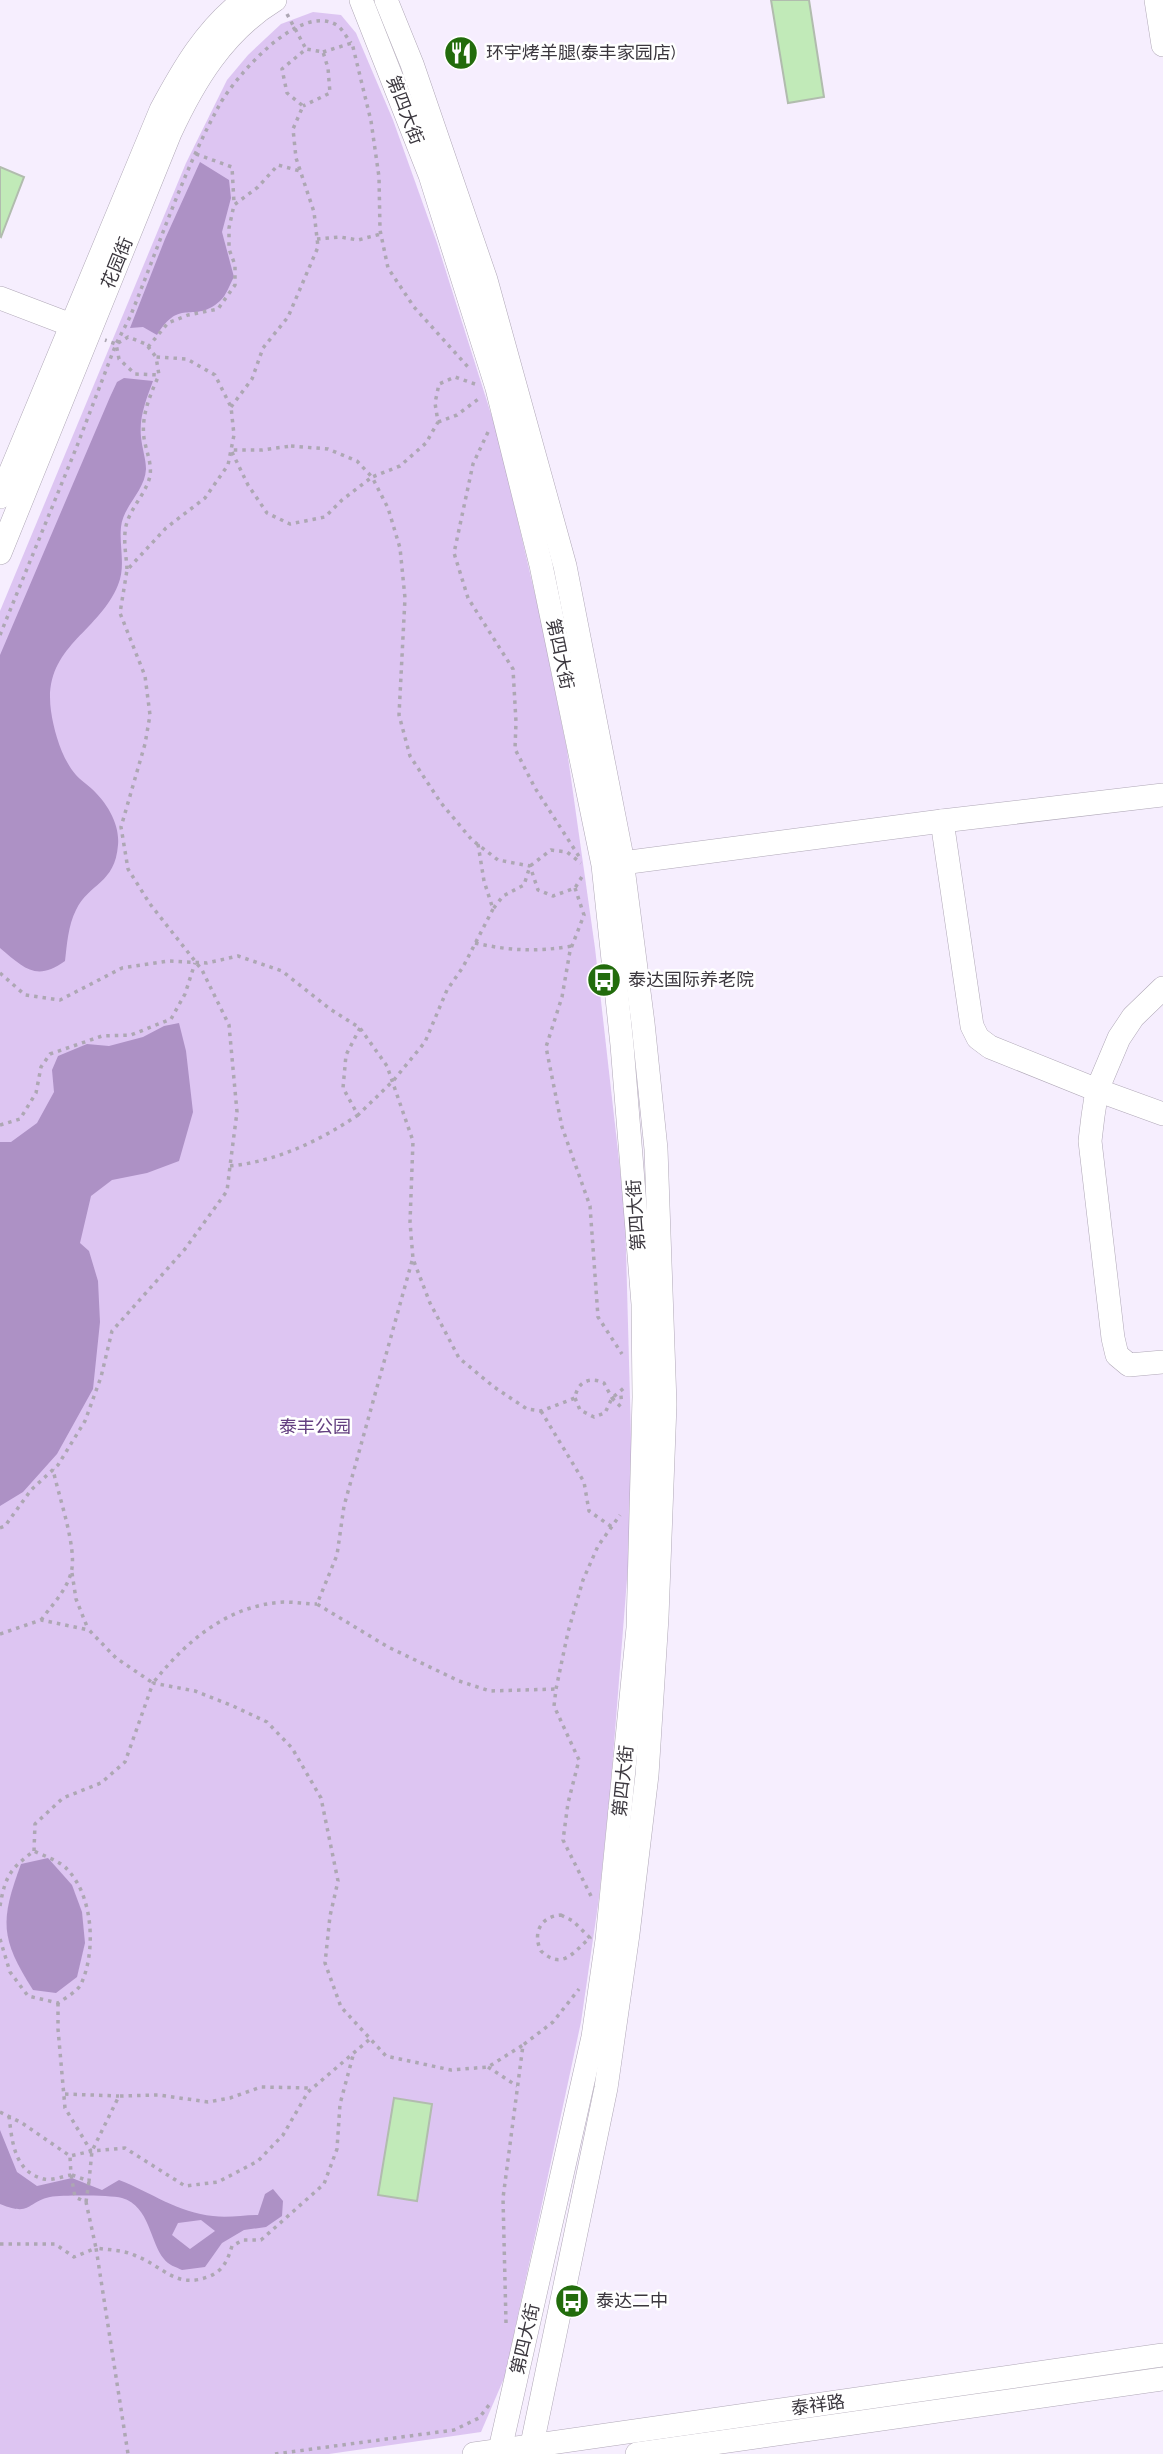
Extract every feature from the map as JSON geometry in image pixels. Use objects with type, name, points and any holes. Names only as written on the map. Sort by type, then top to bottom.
[{"type":"street","name":"花园街","points":[[0,552],[161,110],[180,74],[207,36],[244,0]]},
{"type":"street","name":"第四大街","points":[[386,0],[412,64],[486,280],[565,566],[604,865],[635,1189],[643,1304],[636,1391],[638,1628],[607,1940],[593,2037],[499,2452]]},
{"type":"street","points":[[1156,0],[1163,45]]},
{"type":"street","name":"花园街","points":[[0,497],[191,89],[229,38],[260,9],[279,4]]},
{"type":"street","name":"第四大街","points":[[364,4],[430,175],[484,390],[541,565],[604,865],[643,1024],[656,1162],[665,1404],[657,1617],[647,1775],[606,2088],[531,2450]]},
{"type":"street","points":[[0,298],[79,329]]},
{"type":"street","points":[[604,865],[1163,795]]},
{"type":"street","points":[[942,821],[972,1026],[978,1038],[990,1046],[1097,1090],[1163,1114]]},
{"type":"street","points":[[1163,988],[1141,1008],[1125,1029],[1106,1064],[1097,1090],[1090,1141],[1117,1355],[1129,1365],[1163,1362]]},
{"type":"street","name":"泰祥路","points":[[474,2454],[531,2450],[1163,2356]]},
{"type":"street","name":"泰祥路","points":[[638,2454],[1163,2379]]},
{"type":"path","points":[[279,4],[306,50]]},
{"type":"path","points":[[0,635],[78,446],[116,344],[130,317],[196,154],[222,101],[261,51],[293,26],[314,18],[337,24],[352,43],[371,121],[379,177],[381,234],[388,268],[414,307],[469,368]]},
{"type":"path","points":[[303,106],[286,93],[282,69],[306,50],[323,52],[352,43]]},
{"type":"path","points":[[231,407],[251,379],[262,348],[288,317],[318,247],[314,212],[296,158],[293,129],[303,106],[330,93],[328,68],[323,52]]},
{"type":"path","points":[[148,347],[168,323],[188,315],[218,309],[235,285],[235,265],[229,249],[229,228],[234,205],[232,167],[196,154]]},
{"type":"path","points":[[234,205],[258,187],[278,165],[300,171]]},
{"type":"path","points":[[317,239],[340,237],[358,240],[381,234]]},
{"type":"path","points":[[79,329],[116,344]]},
{"type":"path","points":[[0,1528],[5,1526],[31,1490],[53,1469],[85,1420],[101,1377],[111,1331],[185,1249],[227,1191],[237,1112],[229,1026],[202,970],[150,904],[128,869],[121,827],[145,744],[150,715],[145,676],[120,613],[127,570],[125,530],[128,517],[149,480],[151,468],[144,441],[144,423],[149,396],[159,375],[156,357],[148,347],[128,337],[116,344]]},
{"type":"path","points":[[116,344],[119,359],[135,374],[159,375]]},
{"type":"path","points":[[127,570],[166,528],[205,498],[228,465],[234,435],[231,407],[215,375],[187,359],[156,357]]},
{"type":"path","points":[[231,450],[248,485],[267,513],[290,524],[325,517],[372,477],[400,466],[426,443],[438,422],[435,403],[439,384],[455,377],[484,390],[457,415],[438,422]]},
{"type":"path","points":[[491,425],[473,464],[454,553],[468,598],[513,669],[515,749],[535,788],[604,865]]},
{"type":"path","points":[[231,450],[291,446],[328,449],[357,461],[372,477],[388,508],[400,548],[405,598],[399,715],[410,756],[441,803],[478,844],[498,860],[530,866]]},
{"type":"path","points":[[478,844],[484,881],[493,909]]},
{"type":"path","points":[[230,1166],[251,1164],[325,1137],[358,1115],[393,1081],[425,1042],[447,990],[493,909],[503,896],[524,885],[530,866],[551,850],[568,852],[604,865]]},
{"type":"path","points":[[530,866],[538,890],[553,896],[575,888],[604,865]]},
{"type":"path","points":[[575,888],[584,915],[572,946],[562,997],[546,1046],[562,1126],[590,1206],[598,1317],[626,1359]]},
{"type":"path","points":[[475,943],[504,949],[540,951],[572,946]]},
{"type":"path","points":[[0,973],[26,995],[60,1000],[122,968],[169,961],[207,963],[238,956],[282,971],[330,1009],[360,1028],[387,1066],[414,1141],[410,1222],[413,1259],[430,1303],[459,1358],[494,1387],[527,1409],[541,1411],[575,1398]]},
{"type":"path","points":[[0,1125],[20,1119],[36,1093],[41,1067],[50,1054],[102,1036],[131,1035],[171,1019],[185,993],[195,962]]},
{"type":"path","points":[[358,1115],[343,1088],[346,1055],[360,1028]]},
{"type":"path","points":[[317,1604],[338,1555],[344,1506],[413,1259]]},
{"type":"path","points":[[612,1398],[609,1408],[594,1417],[580,1410],[575,1398],[576,1390],[584,1382],[593,1379],[604,1383],[612,1398],[627,1413]]},
{"type":"path","points":[[612,1398],[636,1391]]},
{"type":"path","points":[[612,1398],[636,1391]]},
{"type":"path","points":[[541,1411],[584,1482],[589,1511],[612,1527]]},
{"type":"path","points":[[53,1469],[57,1492],[68,1524],[76,1599],[89,1630],[116,1658],[153,1683],[195,1691],[267,1722],[292,1748],[321,1798],[338,1881],[330,1916],[326,1963],[341,2007],[386,2056],[450,2070],[488,2067],[553,2022],[580,1987]]},
{"type":"path","points":[[594,1902],[563,1840],[568,1803],[579,1760],[554,1706],[568,1632],[583,1580],[598,1546],[621,1514]]},
{"type":"path","points":[[41,1620],[62,1592],[72,1571]]},
{"type":"path","points":[[34,1851],[35,1824],[63,1798],[101,1783],[125,1762],[153,1683],[168,1664],[196,1637],[234,1612],[283,1602],[317,1604],[388,1647],[459,1681],[490,1691],[556,1689]]},
{"type":"path","points":[[0,1634],[41,1620],[89,1630]]},
{"type":"path","points":[[0,1906],[13,1867],[34,1851]]},
{"type":"path","points":[[34,1851],[66,1867],[80,1887],[89,1921],[89,1955],[82,1985],[58,2003]]},
{"type":"path","points":[[561,1915],[573,1921],[590,1938],[574,1954],[561,1960],[546,1956],[541,1951],[536,1936],[547,1918],[561,1915]]},
{"type":"path","points":[[587,1950],[591,1926]]},
{"type":"path","points":[[0,1939],[10,1972],[28,1996],[58,2003]]},
{"type":"path","points":[[58,2003],[65,2108],[92,2151]]},
{"type":"path","points":[[0,2112],[70,2156],[125,2148],[185,2186],[218,2182],[258,2161],[283,2135],[307,2092],[370,2039]]},
{"type":"path","points":[[507,2331],[503,2198],[523,2045]]},
{"type":"path","points":[[0,2244],[55,2244],[74,2257],[96,2248],[131,2253],[176,2278],[196,2282],[218,2273],[228,2261],[232,2246],[243,2240],[261,2240],[324,2184],[337,2149],[340,2104],[354,2052]]},
{"type":"path","points":[[488,2067],[517,2086]]},
{"type":"path","points":[[64,2094],[159,2095],[208,2102],[230,2098],[261,2087],[312,2088]]},
{"type":"path","points":[[119,2096],[92,2151],[86,2202],[96,2248],[128,2454]]},
{"type":"path","points":[[9,2116],[13,2152],[29,2171],[45,2180],[71,2175],[89,2181]]},
{"type":"path","points":[[70,2156],[75,2197],[86,2202]]},
{"type":"path","points":[[275,2454],[454,2430],[479,2418],[490,2403]]},
{"type":"green space","name":"泰丰公园","points":[[313,12],[341,15],[356,33],[393,120],[437,243],[498,436],[540,616],[567,750],[595,948],[625,1213],[632,1473],[630,1541],[599,1898],[581,2022],[505,2376],[481,2432],[329,2454],[0,2454],[0,611],[186,163],[227,80],[248,55],[281,24]]},
{"type":"shaded area","points":[[200,162],[229,180],[231,198],[222,232],[234,277],[226,293],[211,308],[180,313],[165,323],[157,335],[143,327],[130,328],[165,239]]},
{"type":"shaded area","points":[[124,378],[153,381],[141,422],[145,477],[121,527],[122,571],[118,585],[109,602],[63,656],[50,689],[52,719],[63,753],[71,769],[98,795],[115,822],[118,837],[116,858],[107,876],[81,901],[73,916],[65,961],[46,971],[31,970],[0,948],[0,655],[110,397],[117,382]]},
{"type":"shaded area","points":[[179,1023],[186,1051],[193,1112],[179,1161],[147,1173],[112,1180],[91,1196],[80,1243],[89,1251],[98,1281],[100,1322],[93,1389],[57,1454],[23,1492],[0,1506],[0,1142],[11,1142],[37,1123],[54,1092],[52,1070],[58,1056],[87,1044],[109,1046],[143,1037],[164,1026]]},
{"type":"shaded area","points":[[48,1858],[72,1885],[82,1912],[85,1943],[77,1977],[56,1993],[33,1990],[14,1956],[7,1929],[9,1900],[21,1864]]},
{"type":"shaded area","points":[[0,2130],[17,2172],[37,2186],[72,2178],[102,2190],[119,2180],[188,2211],[219,2217],[258,2215],[265,2194],[273,2189],[283,2201],[282,2216],[266,2227],[244,2230],[222,2243],[205,2267],[182,2270],[166,2261],[159,2252],[144,2217],[131,2202],[122,2198],[50,2197],[24,2209],[0,2204]],"holes":[[[201,2220],[215,2231],[190,2249],[172,2235],[178,2223]]]},
{"type":"building","points":[[771,0],[809,0],[824,97],[788,103]]},
{"type":"building","points":[[0,167],[24,177],[1,237],[0,236]]},
{"type":"building","points":[[394,2098],[432,2104],[417,2201],[378,2195]]},
{"type":"place","name":"环宇烤羊腿(泰丰家园店)","points":[[461,53]]},
{"type":"place","name":"泰达国际养老院","points":[[604,980]]},
{"type":"place","name":"泰达二中","points":[[572,2301]]}]
